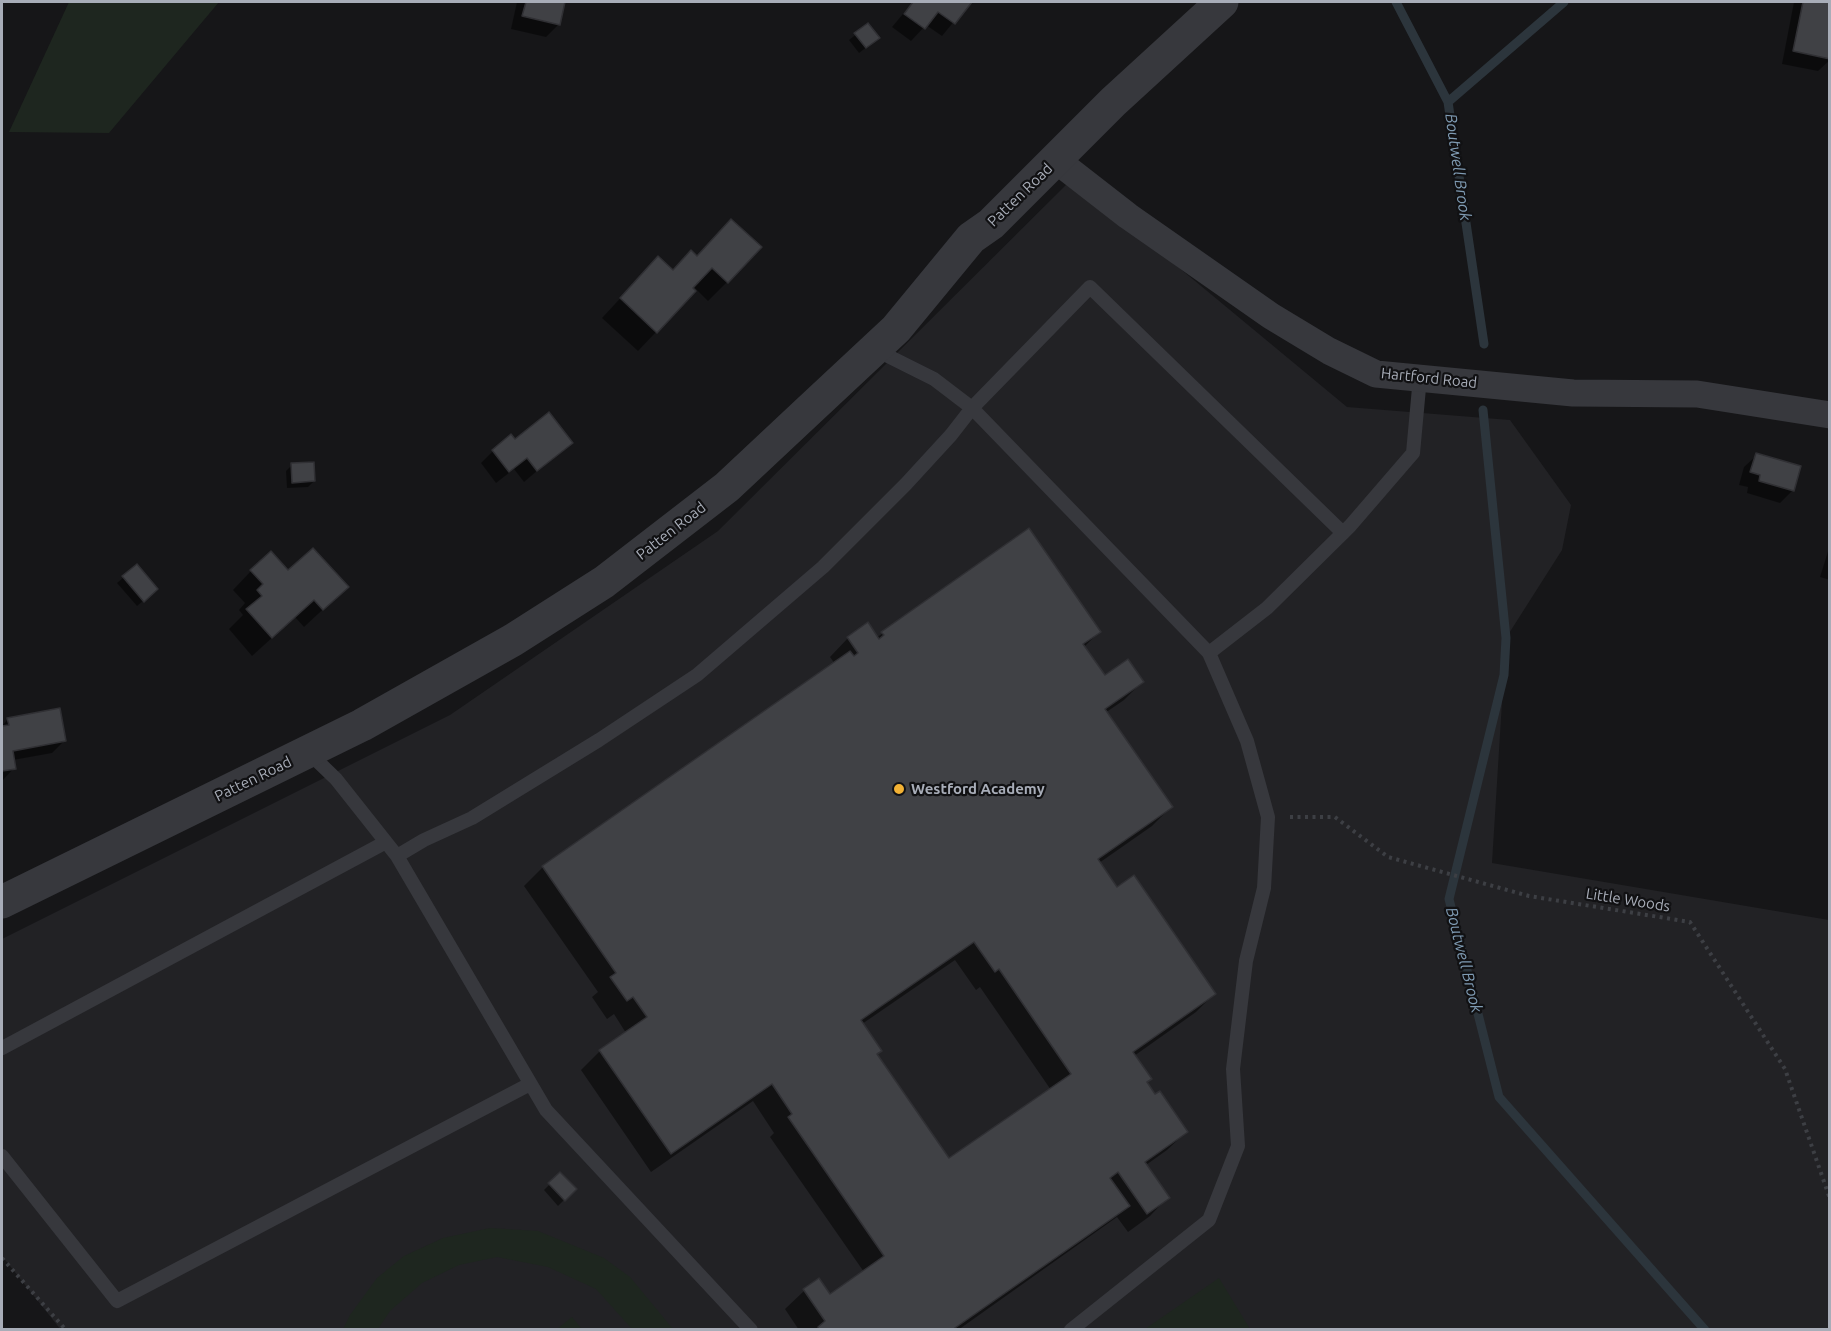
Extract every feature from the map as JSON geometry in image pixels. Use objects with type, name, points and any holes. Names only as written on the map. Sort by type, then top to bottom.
[{"type":"street","name":"Patten Road","points":[[2,902],[362,725],[513,640],[604,582],[727,487],[896,329],[970,238],[991,224],[1113,102],[1222,2]]},
{"type":"street","name":"Hartford Road","points":[[1056,160],[1209,274],[1329,351],[1376,374],[1573,393],[1697,394],[1830,415]]},
{"type":"lane","points":[[397,856],[424,840],[472,818],[599,740],[697,675],[823,567],[906,484],[951,435],[972,408],[1090,287],[1343,533]]},
{"type":"lane","points":[[874,349],[934,379],[972,408],[1209,653],[1247,741],[1268,818],[1264,888],[1246,961],[1233,1069],[1238,1146],[1209,1220],[1071,1329]]},
{"type":"lane","points":[[1209,653],[1267,608],[1343,533],[1413,453],[1420,377]]},
{"type":"lane","points":[[308,752],[336,779],[397,856],[546,1110],[751,1329]]},
{"type":"lane","points":[[2,1048],[386,842]]},
{"type":"lane","points":[[2,1156],[117,1301],[530,1084]]},
{"type":"path","name":"Little Woods","points":[[1268,818],[1335,817],[1388,856],[1529,896],[1690,922],[1785,1069],[1830,1199]]},
{"type":"path","points":[[2,1258],[66,1329]]},
{"type":"shaded area","points":[[69,2],[219,2],[109,133],[9,132]]},
{"type":"shaded area","name":"Westford Academy","points":[[1072,179],[1347,407],[1510,420],[1571,505],[1562,550],[1506,638],[1492,863],[1829,920],[1829,1329],[61,1330],[2,1256],[2,939],[450,715],[718,531]]},
{"type":"shaded area","points":[[490,1228],[538,1231],[604,1258],[630,1277],[673,1329],[632,1329],[596,1289],[548,1267],[497,1257],[459,1265],[422,1283],[390,1311],[378,1329],[343,1329],[350,1315],[377,1278],[404,1256],[443,1238]]},
{"type":"shaded area","points":[[1219,1278],[1250,1329],[1145,1329]]},
{"type":"shaded area","points":[[572,1317],[582,1329],[557,1329]]},
{"type":"building","points":[[526,2],[565,2],[560,25],[522,16]]},
{"type":"building","points":[[913,2],[972,2],[955,24],[938,12],[925,29],[904,14]]},
{"type":"building","points":[[1803,2],[1830,2],[1830,59],[1793,51]]},
{"type":"building","points":[[868,23],[880,38],[866,48],[854,33]]},
{"type":"building","points":[[731,219],[762,247],[728,283],[712,268],[693,288],[696,291],[657,333],[620,298],[658,256],[673,270],[691,250],[697,256]]},
{"type":"building","points":[[549,412],[573,443],[537,471],[527,458],[509,472],[492,450],[511,434],[515,439]]},
{"type":"building","points":[[1756,453],[1801,466],[1794,491],[1759,481],[1760,475],[1750,472]]},
{"type":"building","points":[[314,462],[315,481],[292,483],[291,463]]},
{"type":"building","points":[[1029,528],[1101,632],[1083,644],[1105,675],[1128,659],[1144,682],[1105,709],[1173,807],[1098,859],[1117,887],[1134,875],[1216,994],[1133,1052],[1152,1079],[1147,1082],[1155,1094],[1160,1091],[1188,1132],[1145,1162],[1170,1198],[1147,1214],[1118,1172],[1110,1178],[1130,1206],[952,1330],[819,1330],[818,1327],[825,1321],[803,1289],[819,1278],[830,1294],[884,1256],[788,1117],[792,1114],[772,1084],[671,1154],[599,1050],[647,1017],[633,997],[627,1001],[610,977],[616,973],[542,866],[850,651],[854,656],[858,653],[847,637],[868,622],[879,639],[884,635],[881,632]],"holes":[[[974,942],[995,972],[999,969],[1071,1074],[949,1158],[877,1054],[882,1051],[861,1020]]]},
{"type":"building","points":[[313,548],[349,587],[323,610],[314,600],[272,638],[246,609],[262,596],[257,590],[263,584],[250,570],[271,551],[288,570]]},
{"type":"building","points":[[137,564],[158,589],[144,602],[122,576]]},
{"type":"building","points":[[60,708],[66,741],[13,751],[16,769],[2,771],[2,726],[9,725],[7,718]]},
{"type":"building","points":[[560,1172],[577,1189],[565,1201],[548,1183]]},
{"type":"waterway","name":"Boutwell Brook","points":[[1396,2],[1448,102],[1484,344]]},
{"type":"waterway","points":[[1448,102],[1564,2]]},
{"type":"waterway","name":"Boutwell Brook","points":[[1483,410],[1506,638],[1504,675],[1449,899],[1499,1097],[1705,1330]]},
{"type":"place","name":"Westford Academy","points":[[899,789]]}]
